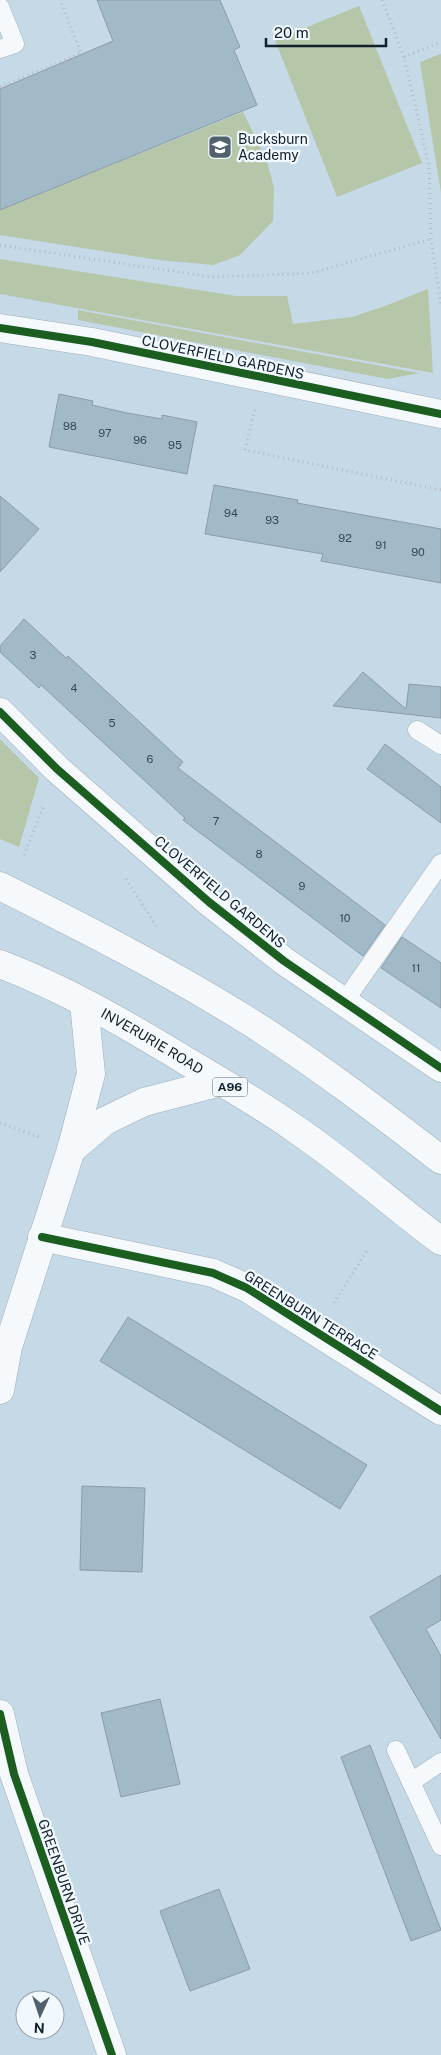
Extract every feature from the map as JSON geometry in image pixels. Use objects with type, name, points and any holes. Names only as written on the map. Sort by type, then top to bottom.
[{"type":"street","name":"CLOVERFIELD GARDENS","points":[[0,328],[92,342],[441,414]]},
{"type":"street","name":"CLOVERFIELD GARDENS","points":[[0,712],[57,769],[209,902],[284,961],[441,1068]]},
{"type":"street","points":[[0,886],[88,930],[250,1022],[363,1100],[441,1160]]},
{"type":"street","name":"INVERURIE ROAD","points":[[0,964],[37,978],[137,1031],[295,1128],[441,1241]]},
{"type":"street","points":[[0,1390],[8,1347],[71,1150],[91,1074],[84,1003]]},
{"type":"street","points":[[71,1150],[105,1121],[144,1102],[221,1082]]},
{"type":"street","name":"GREENBURN TERRACE","points":[[42,1237],[213,1273],[247,1288],[441,1411]]},
{"type":"street","name":"GREENBURN DRIVE","points":[[0,1714],[14,1774],[112,2055]]},
{"type":"lane","points":[[0,7],[7,46]]},
{"type":"lane","points":[[417,730],[441,745]]},
{"type":"lane","points":[[344,1002],[441,863]]},
{"type":"lane","points":[[396,1750],[441,1846]]},
{"type":"lane","points":[[411,1782],[441,1762]]},
{"type":"path","points":[[0,87],[81,53],[60,0]]},
{"type":"path","points":[[382,0],[404,57],[429,165],[432,239],[441,305]]},
{"type":"path","points":[[404,57],[441,42]]},
{"type":"path","points":[[0,245],[211,277],[312,272],[432,239]]},
{"type":"path","points":[[262,378],[245,450],[441,490]]},
{"type":"path","points":[[24,855],[57,769]]},
{"type":"path","points":[[316,1331],[368,1249]]},
{"type":"green space","points":[[359,6],[422,163],[337,197],[275,40]]},
{"type":"green space","points":[[441,54],[441,193],[420,62]]},
{"type":"green space","points":[[243,112],[267,161],[274,188],[273,221],[240,255],[213,265],[159,260],[0,235],[0,210]]},
{"type":"green space","points":[[0,259],[236,296],[287,296],[293,324],[352,317],[428,289],[433,373],[0,294]]},
{"type":"green space","points":[[78,310],[419,373],[388,379],[78,320]]},
{"type":"green space","points":[[0,739],[39,778],[19,847],[0,839]]},
{"type":"building","points":[[97,0],[220,0],[240,47],[234,50],[257,105],[0,210],[0,89],[113,41]]},
{"type":"building","points":[[59,394],[93,401],[92,405],[127,413],[162,419],[162,415],[197,422],[187,474],[49,447]]},
{"type":"building","points":[[214,485],[298,500],[297,503],[441,529],[441,583],[321,561],[323,554],[205,534]]},
{"type":"building","points":[[0,496],[39,529],[0,572]]},
{"type":"building","points":[[24,619],[66,658],[68,656],[183,762],[178,768],[385,925],[363,956],[183,820],[185,818],[41,685],[39,688],[0,652],[0,646]]},
{"type":"building","points":[[363,672],[406,709],[409,684],[441,687],[441,718],[333,706]]},
{"type":"building","points":[[385,744],[441,787],[441,823],[367,769]]},
{"type":"building","points":[[402,937],[441,963],[441,1008],[381,968]]},
{"type":"building","points":[[128,1317],[367,1465],[340,1509],[100,1361]]},
{"type":"building","points":[[82,1486],[145,1488],[142,1572],[80,1570]]},
{"type":"building","points":[[441,1575],[441,1620],[426,1629],[441,1656],[441,1739],[370,1617]]},
{"type":"building","points":[[160,1699],[180,1784],[121,1797],[101,1713]]},
{"type":"building","points":[[370,1745],[441,1930],[411,1941],[341,1757]]},
{"type":"building","points":[[219,1889],[250,1969],[190,1991],[160,1911]]},
{"type":"cycle path","points":[[0,328],[92,342],[441,414]]},
{"type":"cycle path","points":[[0,712],[57,769],[209,902],[284,961],[441,1068]]},
{"type":"cycle path","points":[[42,1237],[213,1273],[247,1288],[441,1411]]},
{"type":"cycle path","points":[[0,1714],[14,1774],[112,2055]]},
{"type":"place","name":"Bucksburn Academy","points":[[220,147]]}]
